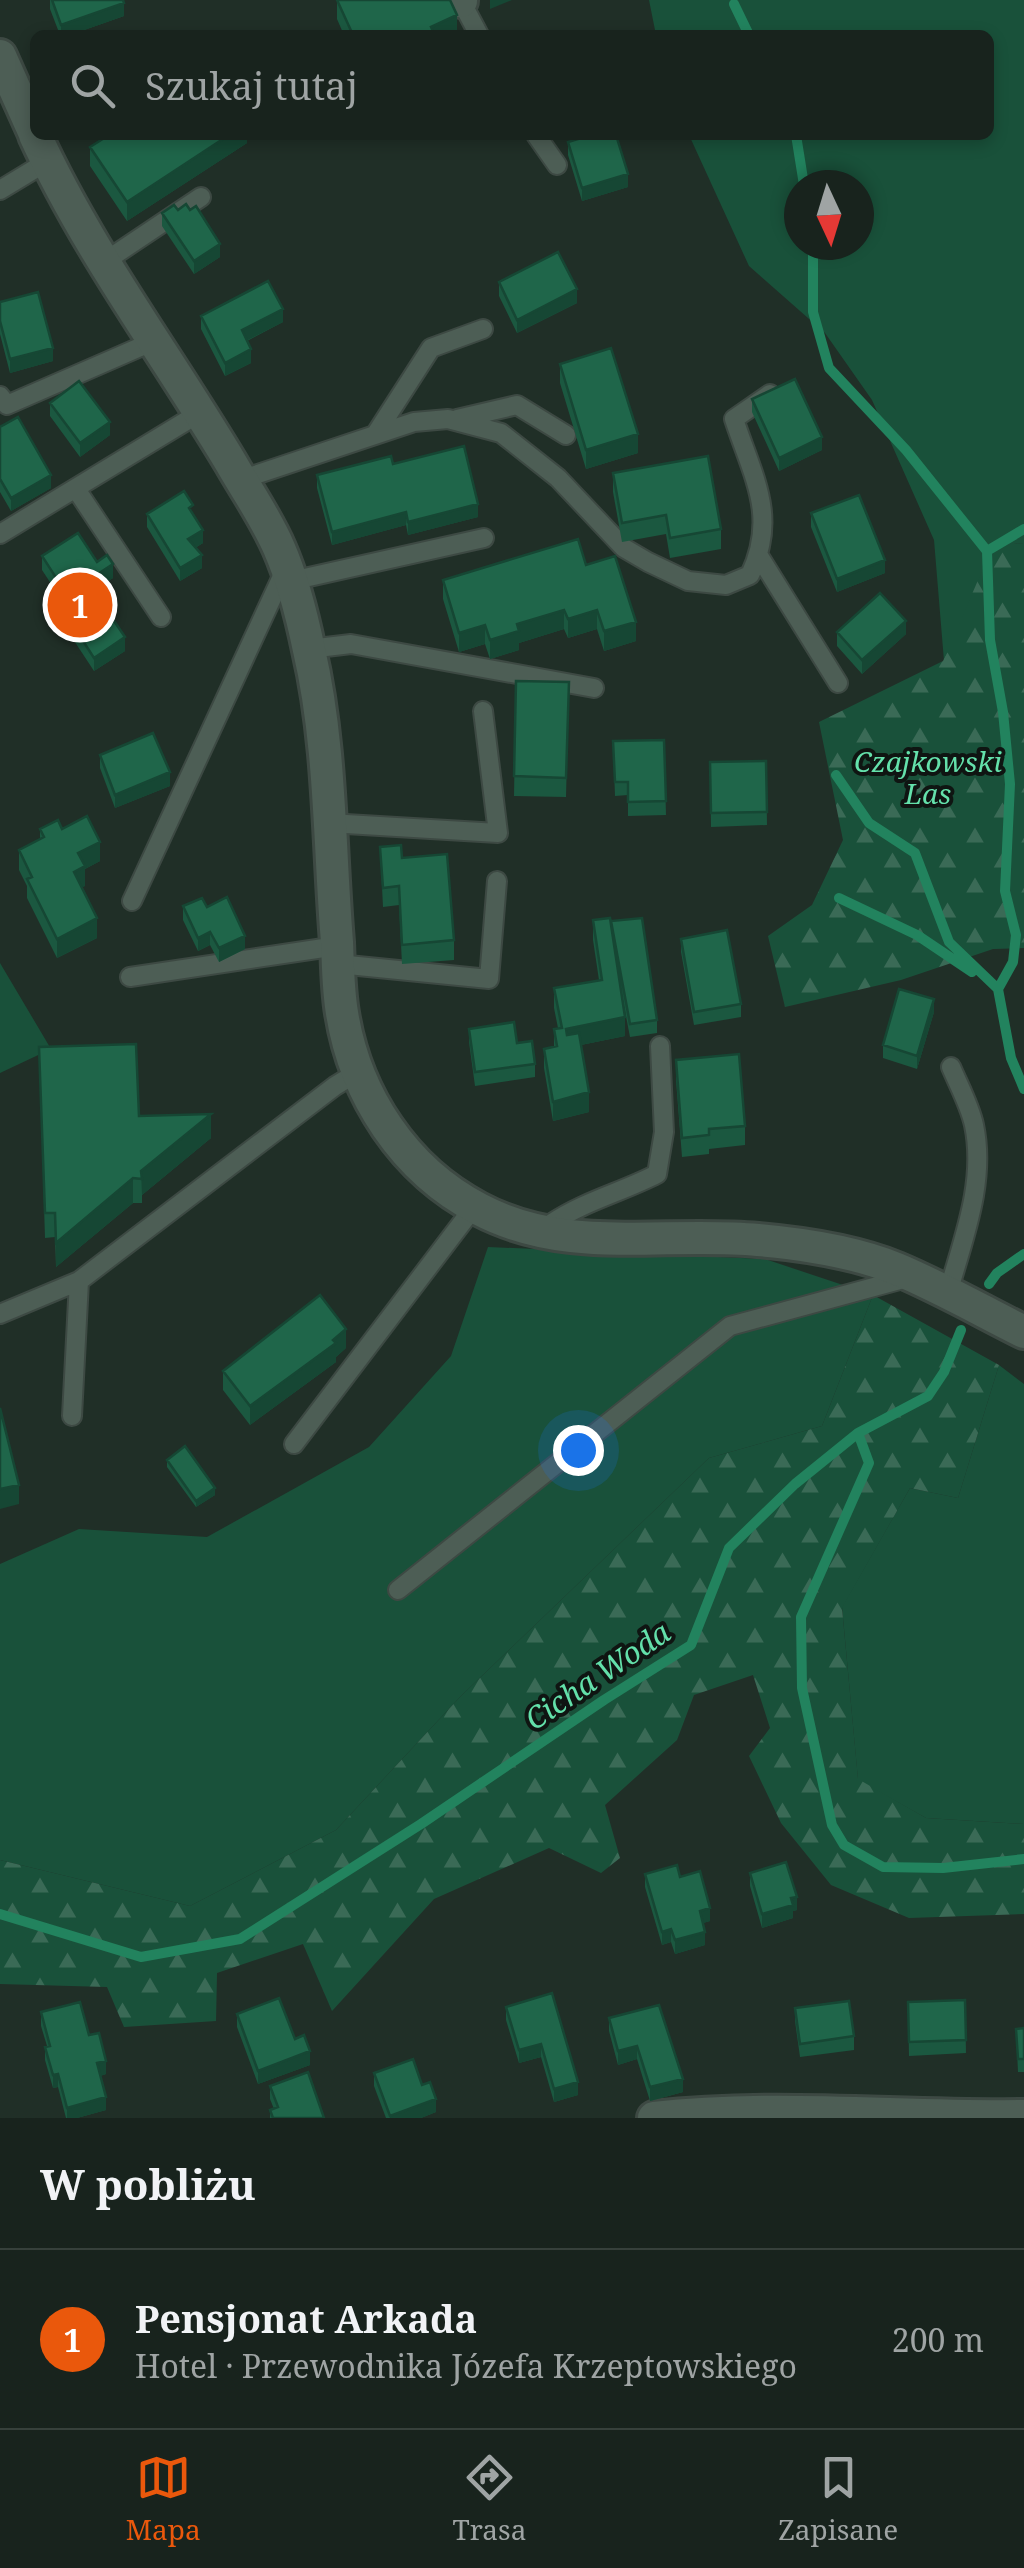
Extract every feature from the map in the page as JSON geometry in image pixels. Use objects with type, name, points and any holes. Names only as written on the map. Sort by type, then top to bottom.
[{"type":"street","points":[[0,56],[30,117]]},
{"type":"street","points":[[43,143],[104,262],[201,412],[262,516],[288,574],[309,648],[322,734],[342,1012],[358,1072],[392,1136],[432,1176],[474,1206],[526,1230],[602,1240],[756,1239],[857,1256],[912,1276],[1024,1332]]},
{"type":"street","points":[[654,2118],[843,2112],[1024,2116]]},
{"type":"lane","points":[[461,1],[476,30]]},
{"type":"lane","points":[[540,140],[558,165]]},
{"type":"lane","points":[[0,190],[43,143]]},
{"type":"lane","points":[[104,262],[200,197]]},
{"type":"lane","points":[[376,435],[432,348],[484,329]]},
{"type":"lane","points":[[0,396],[7,405],[154,341]]},
{"type":"lane","points":[[451,420],[500,433],[558,478],[624,548],[688,581],[726,586],[750,575],[759,556],[765,515],[734,419],[779,387]]},
{"type":"lane","points":[[240,480],[414,422],[451,420],[517,404],[566,435]]},
{"type":"lane","points":[[0,534],[201,412]]},
{"type":"lane","points":[[76,489],[161,617]]},
{"type":"lane","points":[[132,901],[288,574],[484,538]]},
{"type":"lane","points":[[759,556],[838,683]]},
{"type":"lane","points":[[309,648],[351,644],[594,688]]},
{"type":"lane","points":[[329,822],[498,834],[483,711]]},
{"type":"lane","points":[[130,978],[337,955],[489,979],[496,880]]},
{"type":"lane","points":[[550,1234],[552,1223],[577,1206],[628,1189],[657,1174],[664,1132],[660,1046]]},
{"type":"lane","points":[[948,1293],[980,1164],[974,1122],[951,1068]]},
{"type":"lane","points":[[0,1314],[79,1281],[358,1072]]},
{"type":"lane","points":[[294,1444],[474,1206]]},
{"type":"lane","points":[[398,1590],[730,1326],[912,1276]]},
{"type":"lane","points":[[72,1416],[79,1281]]},
{"type":"green space","points":[[649,0],[1024,0],[1024,544],[995,542],[944,661],[934,540],[872,400],[825,333],[749,266],[691,140],[994,140],[994,30],[655,30]]},
{"type":"green space","name":"Czajkowski Las","points":[[995,541],[1024,544],[1024,948],[993,949],[901,980],[785,1007],[768,936],[812,905],[843,840],[819,722],[943,661]]},
{"type":"green space","points":[[0,963],[51,1049],[0,1073]]},
{"type":"green space","points":[[488,1247],[765,1259],[873,1295],[822,1426],[709,1458],[461,1696],[336,1830],[190,1906],[0,1860],[0,1564],[79,1529],[207,1537],[369,1447],[451,1356]]},
{"type":"green space","points":[[873,1295],[999,1365],[958,1498],[910,1488],[842,1608],[858,1779],[926,1818],[1024,1824],[1024,1914],[909,1918],[831,1885],[781,1823],[749,1756],[770,1728],[753,1675],[694,1695],[677,1740],[605,1805],[620,1858],[601,1873],[549,1848],[434,1899],[332,2011],[303,1944],[217,1973],[216,2021],[124,2027],[107,1987],[0,1984],[0,1860],[190,1906],[336,1830],[461,1696],[709,1458],[822,1426]]},
{"type":"green space","points":[[999,1365],[1024,1384],[1024,1824],[926,1818],[858,1780],[842,1607],[910,1488],[958,1498]]},
{"type":"building","points":[[52,0],[123,0],[124,3],[61,25]]},
{"type":"building","points":[[337,0],[450,0],[457,15],[431,27],[432,30],[351,30]]},
{"type":"building","points":[[101,140],[221,140],[127,202],[90,147]]},
{"type":"building","points":[[618,140],[628,174],[582,188],[568,142]]},
{"type":"building","points":[[186,204],[190,210],[196,206],[220,244],[194,261],[162,213],[174,205],[178,210]]},
{"type":"building","points":[[558,252],[577,289],[517,320],[499,282]]},
{"type":"building","points":[[268,281],[283,309],[242,330],[251,349],[225,363],[201,316]]},
{"type":"building","points":[[38,292],[53,348],[10,359],[0,321],[0,302]]},
{"type":"building","points":[[611,348],[638,434],[586,450],[560,364]]},
{"type":"building","points":[[795,379],[822,437],[779,458],[752,399]]},
{"type":"building","points":[[79,381],[110,422],[80,443],[50,403]]},
{"type":"building","points":[[18,417],[51,475],[11,498],[0,479],[0,427]]},
{"type":"building","points":[[464,446],[478,504],[408,522],[406,512],[332,532],[317,475],[391,456],[393,464]]},
{"type":"building","points":[[708,456],[721,529],[670,538],[666,515],[622,523],[613,473]]},
{"type":"building","points":[[184,491],[203,530],[188,539],[202,555],[180,568],[147,514]]},
{"type":"building","points":[[859,495],[885,560],[837,579],[811,513]]},
{"type":"building","points":[[78,533],[97,562],[107,555],[113,564],[87,581],[125,637],[94,658],[63,610],[73,604],[42,556]]},
{"type":"building","points":[[578,539],[586,565],[615,556],[636,622],[604,631],[597,610],[568,619],[564,610],[517,624],[519,631],[490,640],[485,625],[459,633],[443,580]]},
{"type":"building","points":[[880,593],[906,621],[862,660],[837,632]]},
{"type":"building","points":[[516,681],[569,682],[566,778],[514,776]]},
{"type":"building","points":[[153,733],[170,772],[115,795],[100,755]]},
{"type":"building","points":[[664,740],[666,801],[628,802],[628,782],[615,782],[613,741]]},
{"type":"building","points":[[766,761],[767,812],[711,813],[710,762]]},
{"type":"building","points":[[87,816],[100,842],[78,853],[85,866],[74,872],[97,918],[57,939],[27,879],[32,877],[19,850],[44,837],[40,829],[58,820],[62,829]]},
{"type":"building","points":[[401,845],[402,858],[447,854],[454,940],[402,945],[399,886],[383,888],[380,847]]},
{"type":"building","points":[[227,897],[245,936],[219,948],[210,932],[198,938],[183,906],[202,898],[207,907]]},
{"type":"building","points":[[610,918],[625,1017],[566,1029],[567,1035],[579,1033],[589,1092],[553,1102],[544,1049],[557,1046],[554,1029],[562,1028],[554,988],[602,980],[593,920]]},
{"type":"building","points":[[642,918],[657,1020],[630,1024],[611,921]]},
{"type":"building","points":[[727,930],[741,1004],[694,1012],[681,939]]},
{"type":"building","points":[[899,989],[934,999],[917,1056],[883,1045]]},
{"type":"building","points":[[514,1022],[517,1043],[532,1041],[535,1064],[475,1072],[469,1029]]},
{"type":"building","points":[[136,1044],[139,1116],[211,1114],[141,1171],[142,1179],[133,1178],[56,1243],[55,1213],[45,1213],[39,1047]]},
{"type":"building","points":[[739,1054],[745,1126],[709,1129],[709,1135],[682,1138],[676,1060]]},
{"type":"building","points":[[320,1295],[346,1329],[333,1340],[336,1343],[250,1406],[223,1371]]},
{"type":"building","points":[[0,1408],[19,1485],[0,1489]]},
{"type":"building","points":[[185,1446],[215,1488],[196,1501],[167,1460]]},
{"type":"building","points":[[786,1862],[797,1897],[791,1898],[793,1905],[762,1914],[750,1873]]},
{"type":"building","points":[[677,1865],[680,1877],[700,1871],[710,1908],[700,1911],[705,1932],[675,1940],[671,1929],[662,1932],[645,1874]]},
{"type":"building","points":[[552,1993],[578,2082],[554,2089],[541,2044],[519,2050],[506,2007]]},
{"type":"building","points":[[279,1998],[295,2039],[304,2035],[310,2051],[258,2071],[237,2014]]},
{"type":"building","points":[[965,2000],[966,2040],[909,2042],[908,2002]]},
{"type":"building","points":[[849,2001],[854,2036],[800,2044],[795,2008]]},
{"type":"building","points":[[80,2002],[89,2035],[99,2033],[106,2061],[97,2063],[106,2097],[67,2108],[58,2074],[53,2075],[45,2047],[50,2046],[41,2012]]},
{"type":"building","points":[[659,2005],[683,2079],[650,2087],[637,2046],[618,2051],[609,2018]]},
{"type":"building","points":[[1024,2028],[1024,2059],[1018,2059],[1016,2029]]},
{"type":"building","points":[[413,2059],[422,2085],[430,2082],[436,2099],[390,2116],[374,2073]]},
{"type":"building","points":[[308,2072],[324,2118],[273,2118],[270,2110],[278,2107],[270,2086]]},
{"type":"waterway","points":[[734,4],[747,30]]},
{"type":"waterway","points":[[797,140],[802,170]]},
{"type":"waterway","points":[[813,260],[813,312],[829,368],[906,450],[987,551]]},
{"type":"waterway","points":[[1024,529],[987,551],[990,640],[1010,784],[1005,891],[1016,935],[1013,962],[998,989],[1011,1058],[1024,1089]]},
{"type":"waterway","points":[[836,775],[869,823],[915,853],[949,942],[998,989]]},
{"type":"waterway","points":[[839,898],[917,935],[972,972]]},
{"type":"waterway","points":[[989,1284],[997,1273],[1024,1254]]},
{"type":"waterway","points":[[858,1433],[928,1396],[944,1372],[961,1330]]},
{"type":"waterway","name":"Cicha Woda","points":[[0,1914],[141,1957],[240,1939],[691,1645],[729,1548],[795,1484],[858,1433],[869,1463],[801,1617],[802,1688],[832,1825],[844,1845],[883,1867],[943,1868],[1024,1859]]},
{"type":"place","name":"Pensjonat Arkada","points":[[80,605]]}]
